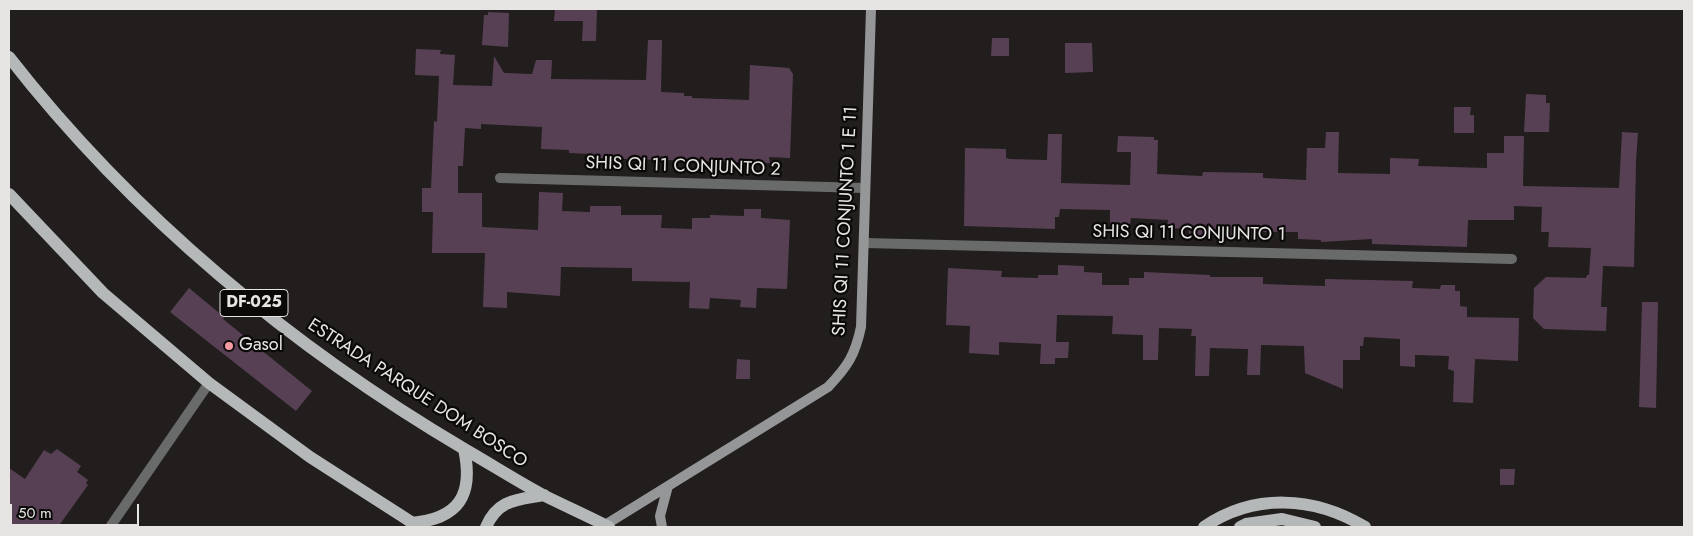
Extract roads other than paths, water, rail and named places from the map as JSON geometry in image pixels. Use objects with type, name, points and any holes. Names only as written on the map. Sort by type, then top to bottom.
[{"type":"main road","name":"ESTRADA PARQUE DOM BOSCO","points":[[9,57],[43,101],[90,154],[202,259],[290,333],[464,449],[544,495],[607,526]]},
{"type":"main road","points":[[9,194],[103,292],[209,383],[310,457],[415,525],[446,515],[460,503],[468,485],[468,467],[464,449]]},
{"type":"main road","points":[[486,527],[490,518],[502,504],[544,495]]},
{"type":"main road","points":[[1204,527],[1240,508],[1276,501],[1306,503],[1334,512],[1365,527]]},
{"type":"main road","points":[[1240,527],[1246,524],[1282,519],[1315,527]]},
{"type":"street","name":"SHIS QI 11 CONJUNTO 1 E 11","points":[[607,526],[828,386],[846,368],[856,348],[861,327],[871,9]]},
{"type":"street","name":"SHIS QI 11 CONJUNTO 2","points":[[500,178],[865,188]]},
{"type":"street","name":"SHIS QI 11 CONJUNTO 1","points":[[865,243],[1512,259]]},
{"type":"street","points":[[110,527],[209,383]]},
{"type":"street","points":[[662,527],[660,516],[668,486]]},
{"type":"place","name":"Gasol","points":[[229,346]]}]
